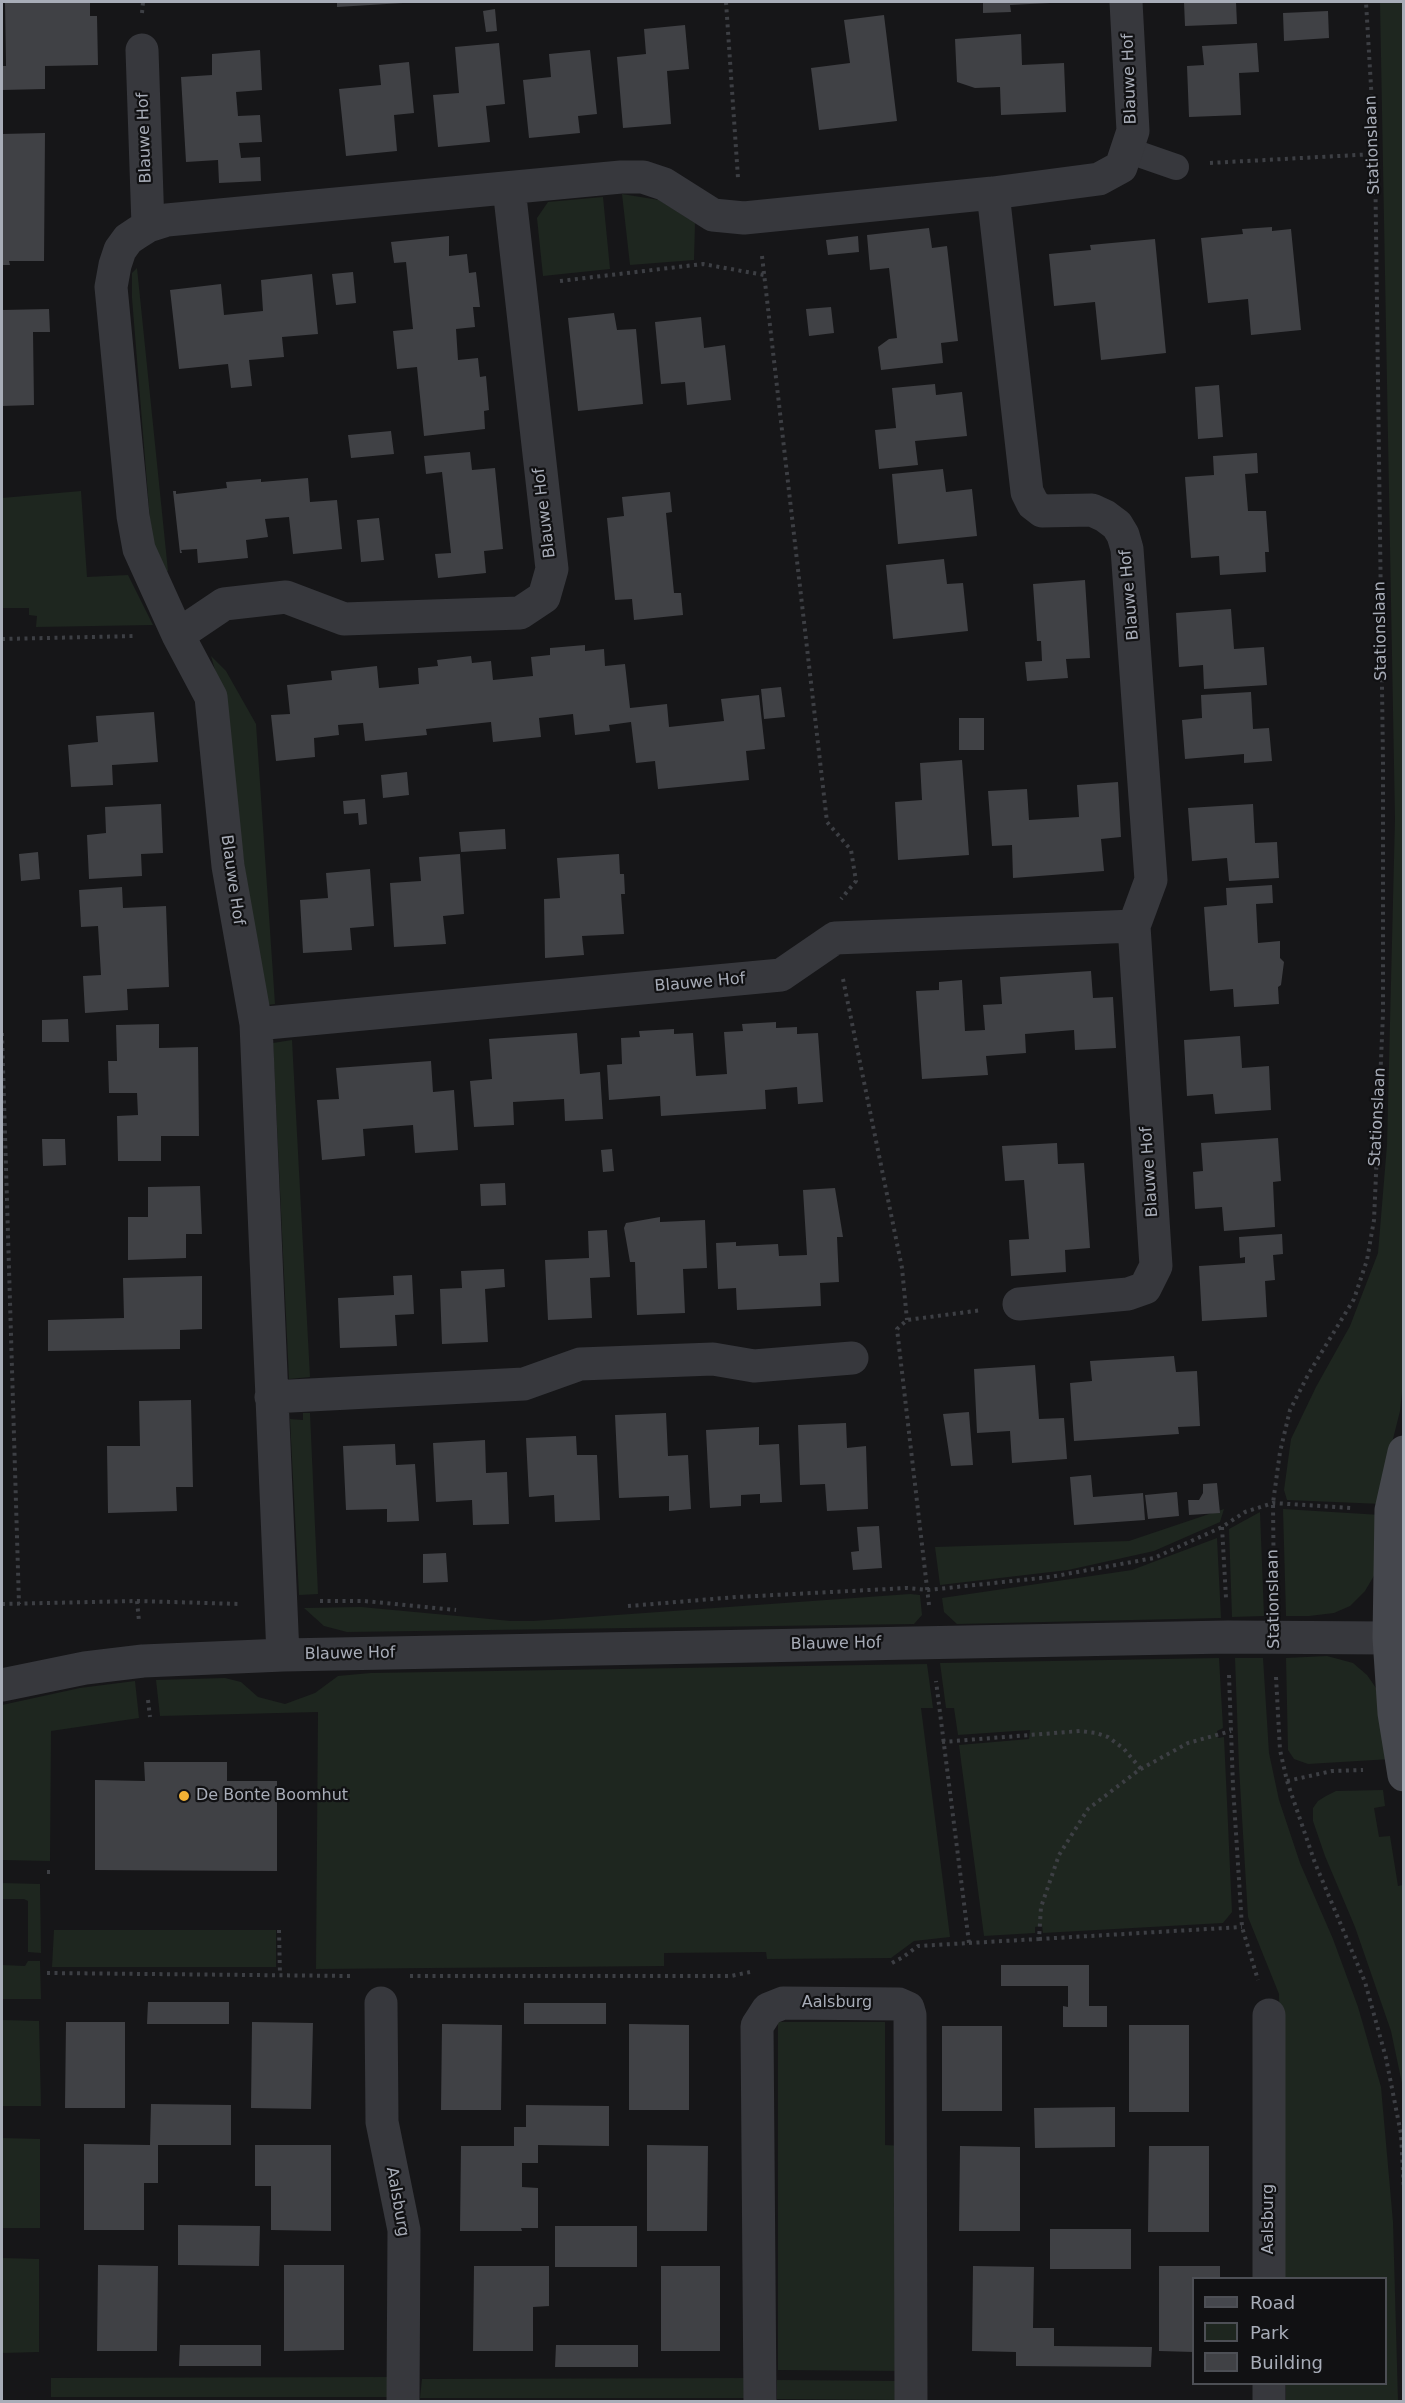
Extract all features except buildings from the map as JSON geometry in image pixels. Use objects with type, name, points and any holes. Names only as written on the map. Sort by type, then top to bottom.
[{"type":"street","name":"Blauwe Hof","points":[[283,1655],[256,1024],[228,866],[211,697],[178,635],[139,549],[132,516],[111,287],[120,250],[128,239],[148,226],[167,220],[621,177],[643,177],[664,184],[713,215],[744,218],[993,193],[1099,179],[1121,167],[1133,130],[1126,2]]},
{"type":"street","name":"Blauwe Hof","points":[[142,50],[148,226]]},
{"type":"street","name":"Blauwe Hof","points":[[178,635],[224,604],[286,597],[344,619],[520,613],[544,597],[552,569],[509,189]]},
{"type":"street","name":"Blauwe Hof","points":[[993,193],[1027,492],[1033,504],[1042,512],[1092,510],[1105,516],[1117,525],[1123,534],[1127,549],[1151,880],[1134,926],[1156,1266],[1145,1288],[1128,1294],[1019,1304]]},
{"type":"street","points":[[835,938],[1134,926]]},
{"type":"street","name":"Blauwe Hof","points":[[256,1024],[781,975],[835,938]]},
{"type":"street","points":[[271,1397],[524,1384],[580,1364],[712,1359],[754,1366],[852,1358]]},
{"type":"street","points":[[1403,1772],[1394,1713],[1396,1639],[1391,1510],[1404,1452]]},
{"type":"street","name":"Blauwe Hof","points":[[2,1684],[85,1668],[144,1661],[283,1655],[1228,1637],[1396,1639]]},
{"type":"street","name":"Aalsburg","points":[[381,2002],[382,2122],[404,2230],[403,2402]]},
{"type":"street","name":"Aalsburg","points":[[760,2402],[757,2026],[768,2009],[783,2003],[898,2004],[908,2008],[910,2027],[911,2402]]},
{"type":"street","name":"Aalsburg","points":[[1269,2015],[1269,2277]]},
{"type":"street","points":[[1269,2385],[1269,2402]]},
{"type":"lane","points":[[1127,150],[1176,167]]},
{"type":"path","points":[[726,2],[738,177],[744,218],[761,255],[764,275],[827,822],[851,850],[856,881],[830,912],[902,1268],[907,1320]]},
{"type":"path","name":"Stationslaan","points":[[1366,2],[1375,154],[1383,774],[1383,1014],[1374,1220],[1367,1260],[1354,1299],[1290,1410],[1280,1452],[1273,1503],[1274,1638],[1280,1750],[1287,1781],[1315,1863],[1365,1982],[1386,2058],[1401,2134],[1404,2191]]},
{"type":"path","points":[[1176,167],[1219,162],[1375,154]]},
{"type":"path","points":[[519,286],[703,264],[764,275]]},
{"type":"path","points":[[2,639],[178,635]]},
{"type":"path","points":[[2,1032],[19,1604]]},
{"type":"path","points":[[969,1943],[942,1742],[928,1590],[897,1329],[907,1320],[1019,1304]]},
{"type":"path","points":[[624,1606],[771,1595],[907,1588],[928,1590],[1050,1577],[1154,1558],[1222,1527],[1245,1512],[1273,1503],[1391,1510]]},
{"type":"path","points":[[1222,1527],[1242,1927],[1269,2015]]},
{"type":"path","points":[[2,1604],[137,1601],[281,1604],[324,1600],[364,1601],[467,1611]]},
{"type":"path","points":[[942,1742],[1080,1731],[1096,1733],[1108,1737],[1124,1749],[1141,1769]]},
{"type":"path","points":[[1039,1939],[1041,1906],[1059,1855],[1088,1809],[1141,1769],[1188,1743],[1231,1731]]},
{"type":"path","points":[[1287,1781],[1332,1771],[1403,1772]]},
{"type":"path","points":[[47,1872],[54,1872]]},
{"type":"path","points":[[890,1964],[918,1946],[1242,1927]]},
{"type":"path","points":[[279,1930],[280,1975]]},
{"type":"path","points":[[404,1976],[731,1976],[760,1969]]},
{"type":"path","points":[[47,1973],[358,1976]]},
{"type":"green space","points":[[1380,2],[1403,2],[1403,1383],[1400,1411],[1390,1451],[1382,1504],[1287,1500],[1284,1490],[1291,1439],[1316,1387],[1350,1326],[1378,1253],[1387,1145],[1395,819]]},
{"type":"green space","points":[[622,194],[659,200],[695,223],[694,260],[630,265]]},
{"type":"green space","points":[[603,197],[610,269],[543,276],[537,218],[548,202]]},
{"type":"green space","points":[[137,268],[168,571],[163,570],[154,546],[150,520],[132,298],[132,273]]},
{"type":"green space","points":[[81,491],[87,577],[128,575],[153,625],[36,627],[37,616],[29,615],[29,608],[2,608],[2,498]]},
{"type":"green space","points":[[211,656],[226,671],[256,724],[275,1004],[267,1005],[257,963],[229,747],[228,715]]},
{"type":"green space","points":[[292,1040],[310,1377],[289,1379],[273,1043]]},
{"type":"green space","points":[[303,1413],[310,1413],[318,1594],[299,1595],[290,1419],[303,1420]]},
{"type":"green space","points":[[1224,1509],[1220,1522],[1154,1551],[1068,1570],[940,1585],[935,1547],[1129,1541]]},
{"type":"green space","points":[[1283,1509],[1381,1515],[1375,1574],[1365,1591],[1350,1606],[1334,1613],[1286,1616]]},
{"type":"green space","points":[[1260,1512],[1264,1616],[1232,1617],[1229,1529]]},
{"type":"green space","points":[[1217,1538],[1221,1618],[957,1624],[944,1612],[942,1598],[1132,1570]]},
{"type":"green space","points":[[920,1595],[922,1615],[914,1624],[347,1632],[324,1626],[304,1608],[361,1607],[533,1621]]},
{"type":"green space","points":[[1327,1656],[1353,1663],[1367,1675],[1376,1688],[1391,1759],[1308,1764],[1294,1759],[1288,1750],[1286,1658]]},
{"type":"green space","points":[[1219,1658],[1223,1728],[1217,1731],[1218,1738],[1224,1737],[1232,1912],[1223,1923],[1043,1933],[1042,1926],[1035,1927],[1035,1933],[984,1936],[959,1745],[1029,1739],[1030,1730],[958,1735],[954,1708],[946,1708],[940,1663]]},
{"type":"green space","points":[[1235,1658],[1263,1658],[1269,1753],[1279,1800],[1300,1863],[1333,1939],[1358,2007],[1381,2087],[1393,2222],[1398,2401],[1286,2401],[1286,2385],[1387,2385],[1387,2277],[1284,2277],[1279,1994],[1248,1917]]},
{"type":"green space","points":[[927,1664],[933,1708],[921,1708],[950,1937],[914,1941],[891,1958],[767,1959],[766,1952],[664,1953],[664,1966],[316,1969],[318,1712],[160,1716],[156,1680],[225,1678],[241,1682],[258,1697],[285,1704],[315,1693],[338,1676],[371,1673]]},
{"type":"green space","points":[[135,1681],[139,1718],[51,1731],[50,1861],[2,1860],[2,1705],[80,1688]]},
{"type":"green space","points":[[1383,1790],[1385,1806],[1374,1808],[1379,1837],[1390,1836],[1398,1886],[1403,1885],[1403,2088],[1391,2031],[1355,1927],[1313,1821],[1313,1808],[1318,1801],[1336,1791]]},
{"type":"green space","points":[[2,1883],[40,1884],[41,1953],[28,1952],[28,1901],[2,1899]]},
{"type":"green space","points":[[54,1930],[276,1930],[276,1967],[52,1967]]},
{"type":"green space","points":[[28,1961],[40,1961],[41,1999],[2,1999],[2,1965],[25,1966]]},
{"type":"green space","points":[[2,2020],[39,2021],[41,2106],[2,2106]]},
{"type":"green space","points":[[778,2022],[885,2022],[885,2145],[903,2146],[903,2371],[778,2370]]},
{"type":"green space","points":[[2,2138],[40,2139],[40,2228],[2,2228]]},
{"type":"green space","points":[[2,2258],[39,2259],[39,2352],[2,2353]]},
{"type":"green space","points":[[387,2377],[387,2397],[51,2397],[51,2378]]},
{"type":"green space","points":[[748,2378],[746,2398],[420,2398],[422,2379]]},
{"type":"green space","points":[[777,2380],[902,2381],[902,2400],[777,2399]]},
{"type":"place","name":"De Bonte Boomhut","points":[[184,1796]]}]
